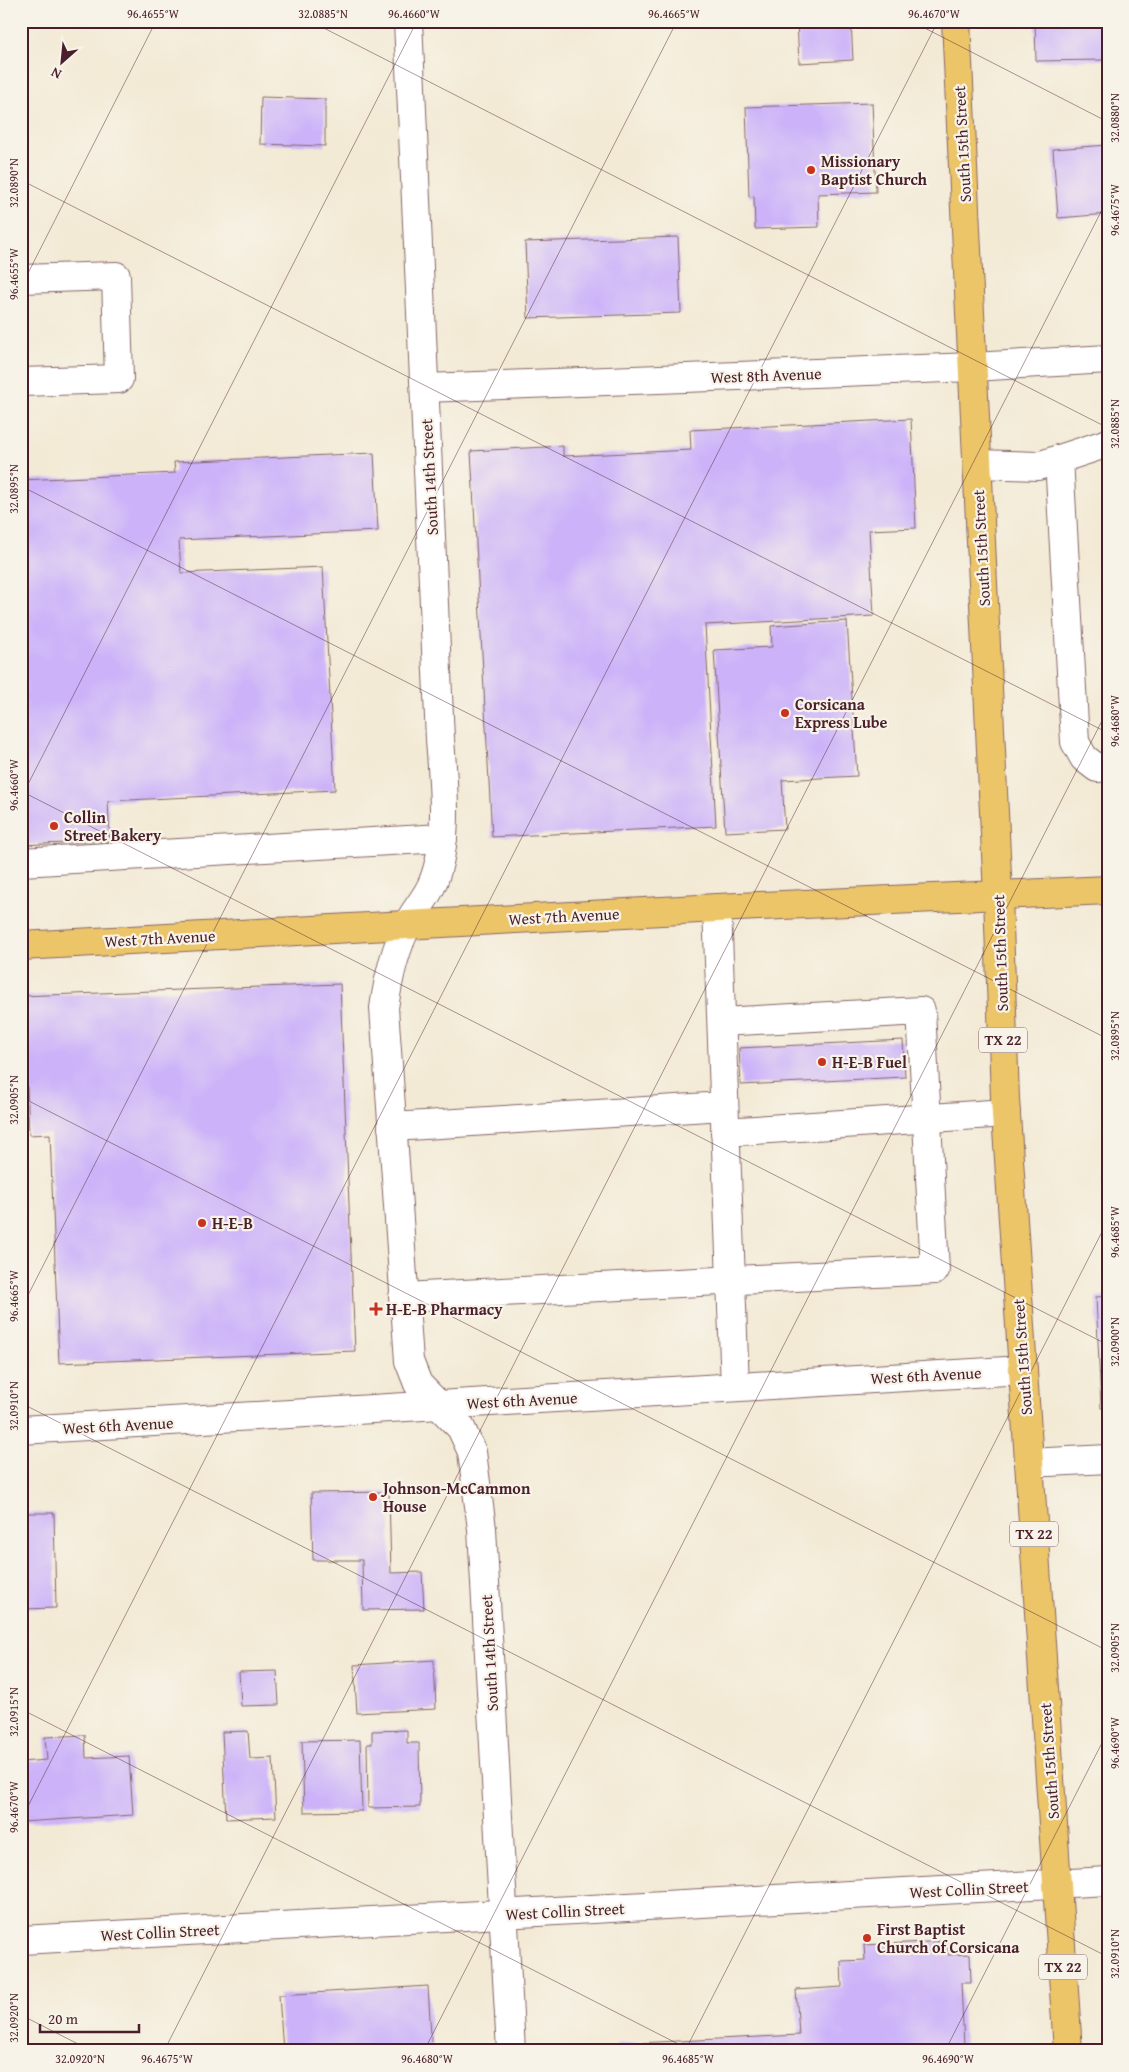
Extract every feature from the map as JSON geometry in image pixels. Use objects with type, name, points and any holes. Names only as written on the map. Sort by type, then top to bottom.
[{"type":"main road","name":"South 15th Street","points":[[956,21],[998,896],[1006,1113],[1058,1884]]},
{"type":"main road","name":"West 7th Avenue","points":[[21,946],[717,908],[1108,890]]},
{"type":"main road","name":"TX 22","points":[[1058,1884],[1068,2051]]},
{"type":"street","name":"South 14th Street","points":[[408,21],[444,799],[442,838],[434,880],[426,898],[408,924],[388,976],[384,1008],[409,1361],[418,1384],[461,1428],[472,1452],[482,1529],[511,2051]]},
{"type":"street","points":[[21,279],[116,276],[119,379],[21,382]]},
{"type":"street","name":"West 8th Avenue","points":[[424,388],[1108,359]]},
{"type":"street","points":[[978,464],[1038,466],[1108,443]]},
{"type":"street","points":[[1059,459],[1075,742],[1084,758],[1096,768],[1108,767]]},
{"type":"street","points":[[21,862],[442,838]]},
{"type":"street","points":[[717,908],[735,1387]]},
{"type":"street","points":[[403,1297],[935,1270],[921,1011],[722,1022]]},
{"type":"street","points":[[392,1127],[725,1119],[926,1119],[1006,1113]]},
{"type":"street","name":"West 6th Avenue","points":[[21,1430],[1023,1370]]},
{"type":"street","points":[[1029,1463],[1108,1459]]},
{"type":"street","name":"West Collin Street","points":[[21,1940],[1108,1881]]},
{"type":"building","points":[[797,21],[851,21],[853,60],[799,63]]},
{"type":"building","points":[[1035,21],[1103,21],[1104,60],[1036,61]]},
{"type":"building","points":[[261,97],[325,99],[325,146],[260,144]]},
{"type":"building","name":"Missionary Baptist Church","points":[[872,103],[876,192],[818,194],[819,227],[755,229],[754,196],[749,197],[746,107]]},
{"type":"building","points":[[1108,145],[1108,214],[1058,218],[1053,149]]},
{"type":"building","points":[[678,237],[681,313],[528,318],[525,242]]},
{"type":"building","points":[[911,419],[916,528],[869,530],[874,616],[705,625],[716,826],[492,837],[471,451],[563,446],[563,456],[691,450],[690,430]]},
{"type":"building","name":"Collin Street Bakery","points":[[374,453],[378,531],[179,540],[181,573],[323,567],[335,790],[108,801],[110,841],[21,845],[21,480],[175,473],[174,462]]},
{"type":"building","name":"Corsicana Express Lube","points":[[847,621],[857,776],[782,780],[785,829],[725,832],[714,650],[772,647],[771,626]]},
{"type":"building","name":"H-E-B","points":[[340,984],[355,1351],[59,1363],[50,1134],[29,1135],[27,1084],[21,1085],[21,996]]},
{"type":"building","name":"H-E-B Fuel","points":[[903,1040],[905,1077],[741,1085],[739,1048]]},
{"type":"building","points":[[1103,1171],[1108,1171],[1108,1243],[1106,1243]]},
{"type":"building","points":[[1108,1296],[1108,1408],[1101,1408],[1096,1297]]},
{"type":"building","points":[[389,1492],[391,1573],[422,1572],[424,1609],[363,1610],[362,1560],[313,1560],[311,1493]]},
{"type":"building","points":[[21,1513],[54,1513],[56,1608],[21,1609]]},
{"type":"building","points":[[434,1660],[436,1709],[357,1713],[354,1665]]},
{"type":"building","points":[[277,1671],[279,1705],[241,1706],[239,1672]]},
{"type":"building","points":[[407,1730],[407,1743],[419,1743],[420,1807],[368,1808],[367,1744],[372,1744],[372,1731]]},
{"type":"building","points":[[248,1731],[250,1759],[273,1758],[276,1817],[226,1819],[222,1732]]},
{"type":"building","points":[[85,1735],[86,1758],[129,1756],[133,1815],[21,1822],[21,1762],[47,1760],[45,1737]]},
{"type":"building","points":[[360,1740],[362,1811],[304,1812],[302,1741]]},
{"type":"building","points":[[947,1941],[948,1955],[970,1954],[971,1983],[961,1983],[964,2046],[989,2045],[989,2051],[617,2051],[617,2044],[799,2035],[796,1990],[842,1987],[841,1961],[865,1960],[864,1945]]},
{"type":"building","points":[[428,1986],[432,2051],[283,2051],[279,1995]]},
{"type":"place","name":"Missionary Baptist Church","points":[[811,170]]},
{"type":"place","name":"Corsicana Express Lube","points":[[785,713]]},
{"type":"place","name":"Collin Street Bakery","points":[[54,826]]},
{"type":"place","name":"H-E-B Fuel","points":[[822,1062]]},
{"type":"place","name":"H-E-B","points":[[202,1223]]},
{"type":"place","name":"H-E-B Pharmacy","points":[[376,1309]]},
{"type":"place","name":"Johnson-McCammon House","points":[[373,1497]]},
{"type":"place","name":"First Baptist Church of Corsicana","points":[[867,1938]]}]
